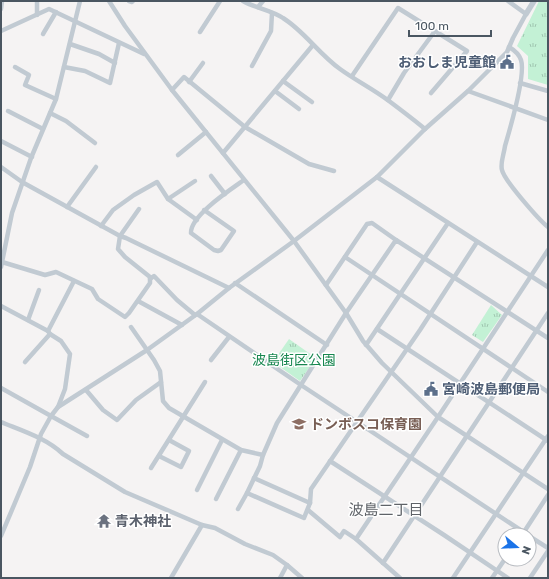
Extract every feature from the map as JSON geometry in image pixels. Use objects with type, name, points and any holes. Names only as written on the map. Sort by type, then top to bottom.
[{"type":"street","points":[[1,9],[2,1]]},
{"type":"street","points":[[37,1],[37,15]]},
{"type":"street","points":[[80,1],[56,99],[22,182],[12,213],[1,264],[45,275],[56,272],[92,289],[98,300],[125,317],[150,283],[150,277],[125,258],[118,249],[120,236],[140,209]]},
{"type":"street","points":[[109,1],[145,55],[294,241],[346,312],[366,345],[391,373],[438,417],[548,489]]},
{"type":"street","points":[[200,32],[220,1]]},
{"type":"street","points":[[243,1],[251,6],[258,7],[282,17],[340,69],[388,100],[425,129]]},
{"type":"street","points":[[258,7],[263,1]]},
{"type":"street","points":[[508,1],[526,14]]},
{"type":"street","points":[[58,407],[147,350],[196,315],[228,288],[294,241],[377,177],[425,129],[468,91],[507,52],[534,1]]},
{"type":"street","points":[[352,76],[398,8],[467,51],[431,93]]},
{"type":"street","points":[[1,31],[49,9],[145,55]]},
{"type":"street","points":[[43,34],[56,12]]},
{"type":"street","points":[[252,66],[271,31],[272,13]]},
{"type":"street","points":[[388,100],[404,73],[435,31]]},
{"type":"street","points":[[64,67],[85,71],[110,83],[119,43]]},
{"type":"street","points":[[70,44],[99,54],[114,63]]},
{"type":"street","points":[[223,153],[313,45]]},
{"type":"street","points":[[509,47],[517,53],[521,60],[522,72],[516,108],[502,160],[502,171],[519,195],[548,227]]},
{"type":"street","points":[[190,82],[203,62]]},
{"type":"street","points":[[15,67],[29,75],[25,85],[56,99]]},
{"type":"street","points":[[172,90],[184,77],[245,128],[309,164],[334,171]]},
{"type":"street","points":[[283,81],[312,102]]},
{"type":"street","points":[[520,83],[548,91]]},
{"type":"street","points":[[275,91],[299,109]]},
{"type":"street","points":[[468,91],[548,120]]},
{"type":"street","points":[[8,111],[43,129]]},
{"type":"street","points":[[50,113],[66,121],[95,144]]},
{"type":"street","points":[[178,155],[206,132]]},
{"type":"street","points":[[1,141],[32,157]]},
{"type":"street","points":[[1,167],[22,182],[101,226],[228,288]]},
{"type":"street","points":[[67,207],[96,167]]},
{"type":"street","points":[[211,176],[225,194]]},
{"type":"street","points":[[377,177],[548,287]]},
{"type":"street","points":[[168,199],[195,180]]},
{"type":"street","points":[[204,210],[234,231],[221,250],[214,250],[191,233],[190,229],[204,210],[244,180]]},
{"type":"street","points":[[101,226],[113,210],[134,195],[157,182],[168,199],[197,220]]},
{"type":"street","points":[[366,345],[448,222]]},
{"type":"street","points":[[326,285],[367,224],[372,223],[548,338]]},
{"type":"street","points":[[238,509],[260,466],[263,455],[277,423],[327,345],[346,312],[396,240]]},
{"type":"street","points":[[247,493],[304,518],[310,503],[311,489],[391,373],[477,242]]},
{"type":"street","points":[[356,539],[548,250]]},
{"type":"street","points":[[345,257],[548,392]]},
{"type":"street","points":[[150,279],[154,276],[177,300],[196,315],[516,527]]},
{"type":"street","points":[[25,362],[49,332],[74,281]]},
{"type":"street","points":[[235,283],[327,345]]},
{"type":"street","points":[[28,320],[39,290]]},
{"type":"street","points":[[138,301],[182,324]]},
{"type":"street","points":[[1,306],[49,332],[61,341],[70,354],[65,389],[58,407],[41,434],[41,438],[1,536]]},
{"type":"street","points":[[383,563],[548,313]]},
{"type":"street","points":[[131,328],[160,371],[163,401],[169,408],[241,450],[263,455]]},
{"type":"street","points":[[377,329],[489,403],[547,439],[453,578]]},
{"type":"street","points":[[211,360],[229,337]]},
{"type":"street","points":[[86,390],[103,410],[117,420],[136,400],[161,382]]},
{"type":"street","points":[[151,468],[205,382]]},
{"type":"street","points":[[1,388],[86,436]]},
{"type":"street","points":[[1,422],[41,438],[63,454],[114,486],[153,505],[202,525],[215,528],[245,544],[273,556],[287,565],[302,578]]},
{"type":"street","points":[[159,456],[181,467],[189,451],[169,440]]},
{"type":"street","points":[[197,490],[222,440]]},
{"type":"street","points":[[216,499],[241,450]]},
{"type":"street","points":[[330,461],[508,578]]},
{"type":"street","points":[[254,478],[310,503]]},
{"type":"street","points":[[530,527],[548,495]]},
{"type":"street","points":[[308,510],[340,537],[344,531],[356,539],[400,578]]},
{"type":"street","points":[[171,578],[202,525]]},
{"type":"street","points":[[530,578],[548,549],[537,542]]},
{"type":"street","points":[[280,578],[287,565]]},
{"type":"street","points":[[492,578],[500,567]]},
{"type":"green space","points":[[539,1],[548,1],[548,85],[528,79],[528,56],[517,46]]},
{"type":"green space","points":[[491,305],[502,315],[483,342],[472,335]]},
{"type":"green space","name":"波島街区公園","points":[[289,339],[316,358],[300,381],[273,362]]},
{"type":"place","name":"おおしま児童館","points":[[507,62]]},
{"type":"place","name":"宮崎波島郵便局","points":[[431,389]]},
{"type":"place","name":"ドンボスコ保育園","points":[[299,424]]},
{"type":"place","name":"青木神社","points":[[104,521]]},
{"type":"district","name":"波島二丁目","points":[[386,510]]}]
